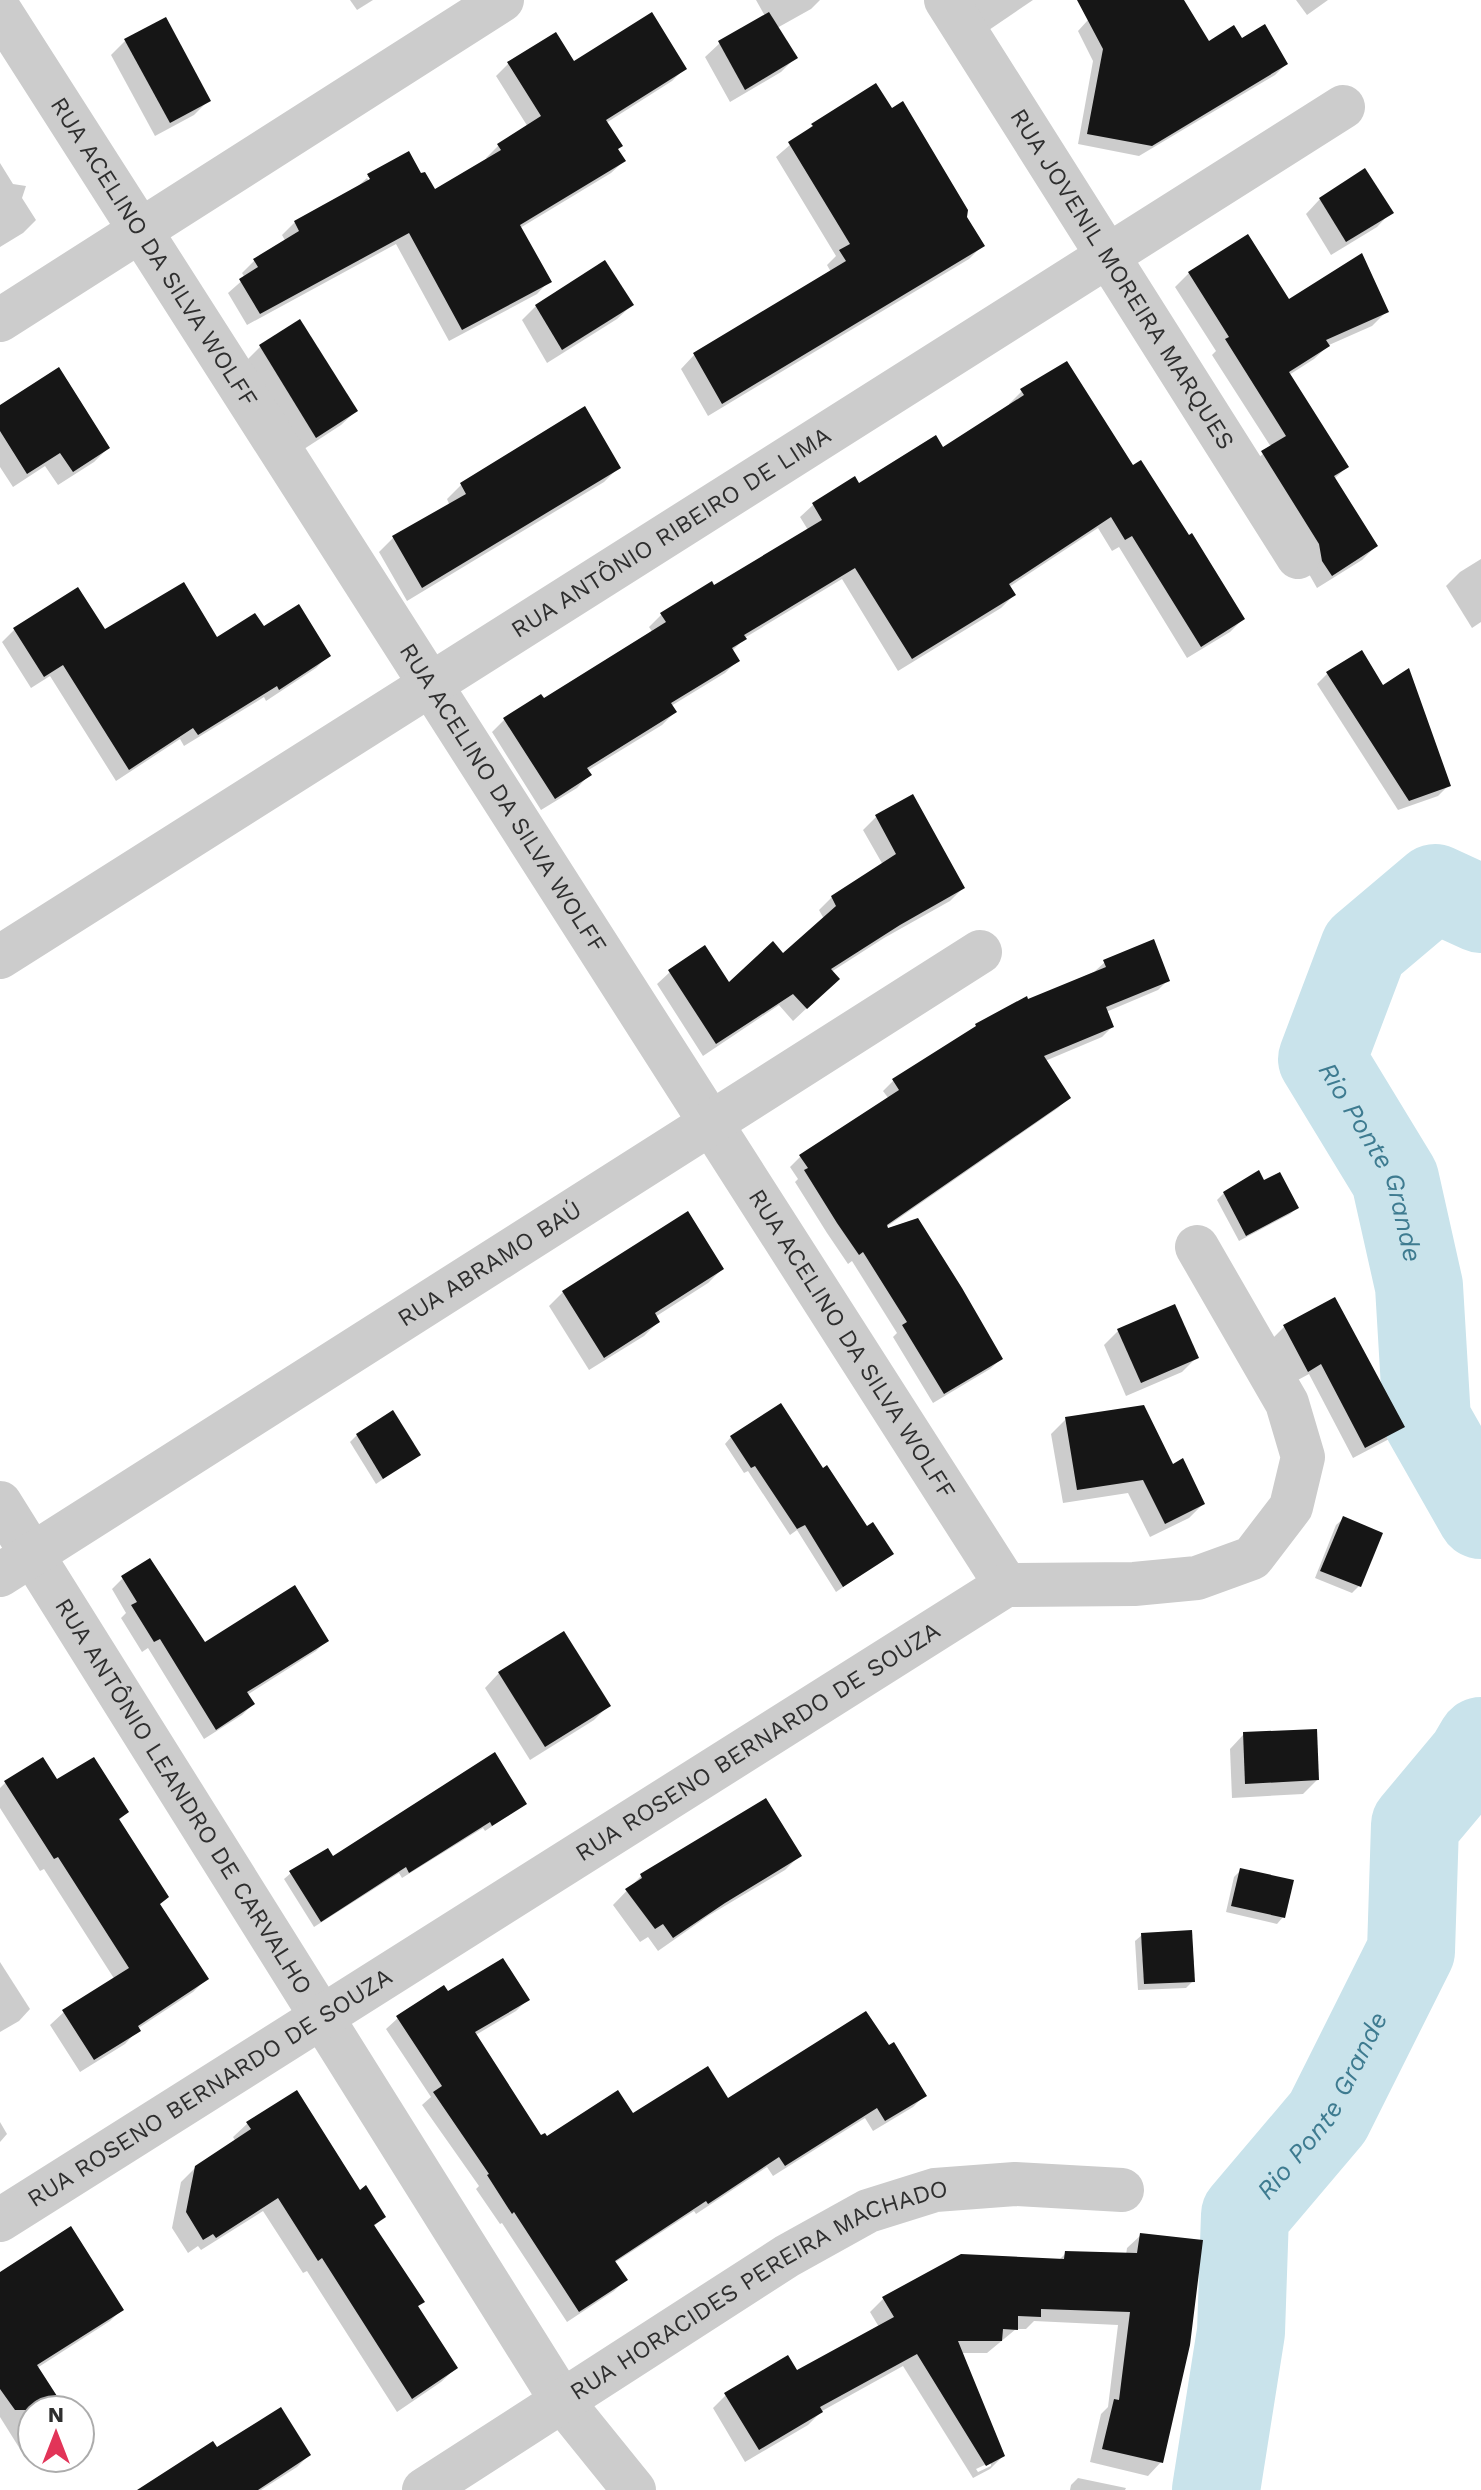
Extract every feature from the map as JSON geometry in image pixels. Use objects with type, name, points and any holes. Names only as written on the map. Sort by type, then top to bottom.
[{"type":"street","points":[[0,320],[502,0]]},
{"type":"street","name":"RUA JOVENIL MOREIRA MARQUES","points":[[946,0],[1298,557]]},
{"type":"street","name":"RUA ACELINO DA SILVA WOLFF","points":[[0,11],[1006,1585]]},
{"type":"street","name":"RUA ANTÔNIO RIBEIRO DE LIMA","points":[[0,957],[1343,107]]},
{"type":"street","name":"RUA ABRAMO BAÚ","points":[[16,1565],[980,952]]},
{"type":"street","points":[[1006,1585],[1134,1584],[1197,1578],[1252,1558],[1291,1507],[1303,1457],[1287,1403],[1197,1247]]},
{"type":"street","name":"RUA ANTÔNIO LEANDRO DE CARVALHO","points":[[0,1503],[16,1565],[322,2017],[562,2401],[634,2490]]},
{"type":"street","name":"RUA ROSENO BERNARDO DE SOUZA","points":[[0,2220],[1006,1585]]},
{"type":"street","name":"RUA HORACIDES PEREIRA MACHADO","points":[[424,2490],[787,2256],[868,2211],[935,2190],[1015,2184],[1122,2190]]},
{"type":"building","points":[[1077,0],[1184,0],[1209,41],[1234,25],[1242,38],[1265,24],[1288,64],[1152,146],[1087,134],[1103,49]]},
{"type":"building","points":[[652,12],[687,69],[606,120],[623,146],[618,149],[626,161],[520,225],[552,282],[462,330],[409,233],[260,314],[239,279],[258,267],[253,259],[299,231],[294,221],[370,179],[367,174],[409,151],[421,173],[425,172],[435,189],[501,150],[497,144],[541,116],[507,62],[556,32],[574,61]]},
{"type":"building","points":[[769,12],[798,58],[745,90],[718,41]]},
{"type":"building","points":[[166,17],[211,101],[170,123],[124,39]]},
{"type":"building","points":[[876,83],[892,108],[903,101],[968,210],[967,217],[985,246],[722,404],[693,353],[846,261],[839,250],[850,244],[788,142]]},
{"type":"building","points":[[1365,168],[1394,213],[1346,242],[1319,198]]},
{"type":"building","points":[[1248,234],[1289,299],[1362,253],[1389,312],[1326,340],[1330,346],[1289,372],[1349,467],[1334,476],[1378,546],[1332,576],[1322,561],[1319,544],[1261,451],[1286,436],[1225,339],[1229,337],[1188,272]]},
{"type":"building","points":[[605,260],[634,305],[562,350],[535,305]]},
{"type":"building","points":[[300,319],[358,411],[316,438],[259,345]]},
{"type":"building","points":[[1067,361],[1133,465],[1141,460],[1189,535],[1192,533],[1245,619],[1201,647],[1132,536],[1125,540],[1111,517],[1009,584],[1016,595],[912,659],[855,568],[744,635],[747,639],[732,648],[740,661],[671,703],[677,712],[587,768],[592,775],[555,799],[503,718],[541,694],[544,698],[666,622],[660,613],[712,581],[714,585],[822,520],[812,503],[855,476],[859,483],[936,435],[943,447],[1024,395],[1020,389]]},
{"type":"building","points":[[59,367],[110,448],[73,472],[60,453],[27,474],[0,431],[0,405]]},
{"type":"building","points":[[585,406],[621,468],[422,588],[392,536],[466,494],[460,483]]},
{"type":"building","points":[[184,582],[217,637],[255,613],[264,626],[299,604],[331,656],[279,690],[277,686],[198,735],[193,728],[129,770],[63,665],[44,677],[13,628],[78,587],[105,629]]},
{"type":"building","points":[[1362,650],[1383,685],[1409,668],[1451,786],[1409,801],[1326,672]]},
{"type":"building","points":[[913,794],[965,888],[831,969],[840,979],[807,1009],[793,994],[716,1044],[668,970],[705,945],[729,982],[773,941],[783,953],[836,906],[831,896],[896,854],[875,815]]},
{"type":"building","points":[[1154,939],[1170,981],[1106,1007],[1114,1027],[1044,1056],[1071,1098],[887,1225],[888,1228],[918,1218],[1003,1359],[944,1394],[902,1325],[907,1322],[863,1252],[859,1255],[837,1223],[804,1170],[808,1168],[799,1155],[899,1090],[892,1079],[975,1024],[1027,996],[1028,999],[1106,967],[1103,960]]},
{"type":"building","points":[[1259,1170],[1264,1180],[1280,1172],[1299,1208],[1246,1236],[1223,1192]]},
{"type":"building","points":[[688,1211],[724,1269],[655,1313],[660,1322],[604,1358],[562,1291]]},
{"type":"building","points":[[1335,1297],[1405,1427],[1365,1448],[1321,1364],[1308,1372],[1283,1325]]},
{"type":"building","points":[[1175,1304],[1199,1358],[1141,1383],[1117,1329]]},
{"type":"building","points":[[781,1403],[823,1468],[827,1465],[867,1526],[873,1522],[894,1554],[843,1587],[805,1525],[797,1529],[755,1466],[751,1468],[730,1436]]},
{"type":"building","points":[[1144,1405],[1173,1464],[1183,1458],[1205,1504],[1165,1524],[1143,1480],[1077,1490],[1065,1417]]},
{"type":"building","points":[[393,1410],[421,1455],[383,1479],[356,1434]]},
{"type":"building","points":[[1343,1516],[1383,1533],[1361,1587],[1320,1571]]},
{"type":"building","points":[[150,1558],[205,1642],[295,1585],[329,1641],[247,1692],[255,1704],[216,1730],[160,1639],[154,1642],[131,1605],[137,1602],[121,1576]]},
{"type":"building","points":[[564,1631],[611,1706],[545,1747],[498,1672]]},
{"type":"building","points":[[1317,1729],[1319,1780],[1245,1784],[1243,1732]]},
{"type":"building","points":[[495,1752],[527,1804],[492,1826],[490,1822],[409,1873],[406,1867],[321,1922],[289,1871],[328,1848],[333,1856]]},
{"type":"building","points":[[43,1757],[57,1779],[94,1757],[129,1812],[119,1819],[169,1897],[160,1904],[209,1979],[138,2026],[141,2031],[94,2060],[62,2010],[129,1968],[58,1857],[54,1859],[4,1781]]},
{"type":"building","points":[[766,1798],[802,1856],[673,1938],[663,1924],[655,1929],[625,1889],[642,1878],[640,1874]]},
{"type":"building","points":[[1240,1868],[1294,1880],[1285,1918],[1231,1906]]},
{"type":"building","points":[[1192,1930],[1195,1982],[1144,1984],[1141,1933]]},
{"type":"building","points":[[503,1958],[530,2000],[475,2032],[541,2135],[545,2133],[547,2136],[618,2090],[633,2113],[708,2066],[728,2098],[866,2011],[889,2045],[894,2042],[927,2096],[885,2121],[877,2108],[785,2166],[779,2157],[708,2204],[706,2201],[615,2261],[628,2280],[579,2312],[433,2092],[442,2086],[396,2016],[444,1985],[448,1991]]},
{"type":"building","points":[[297,2090],[360,2190],[366,2185],[386,2217],[374,2225],[425,2302],[418,2306],[458,2368],[412,2399],[322,2258],[318,2261],[278,2198],[216,2238],[213,2234],[203,2240],[186,2212],[195,2166],[251,2129],[246,2122]]},
{"type":"building","points":[[71,2226],[124,2310],[37,2365],[56,2394],[16,2394],[16,2410],[0,2389],[0,2272]]},
{"type":"building","points":[[1140,2233],[1203,2240],[1190,2345],[1163,2463],[1102,2449],[1114,2399],[1119,2400],[1130,2312],[1041,2309],[1041,2317],[1018,2316],[1018,2330],[1003,2329],[1002,2341],[958,2341],[1005,2456],[986,2466],[917,2354],[820,2407],[823,2412],[759,2450],[724,2393],[788,2355],[797,2370],[894,2317],[882,2297],[961,2254],[1064,2259],[1065,2251],[1137,2253]]},
{"type":"building","points":[[281,2407],[311,2455],[258,2490],[137,2490],[213,2441],[217,2447]]},
{"type":"waterway","name":"Rio Ponte Grande","points":[[1481,909],[1435,888],[1364,948],[1322,1059],[1395,1179],[1419,1286],[1427,1420],[1481,1515]]},
{"type":"waterway","name":"Rio Ponte Grande","points":[[1216,2490],[1241,2332],[1245,2215],[1328,2117],[1411,1951],[1415,1825],[1471,1758],[1481,1741]]}]
